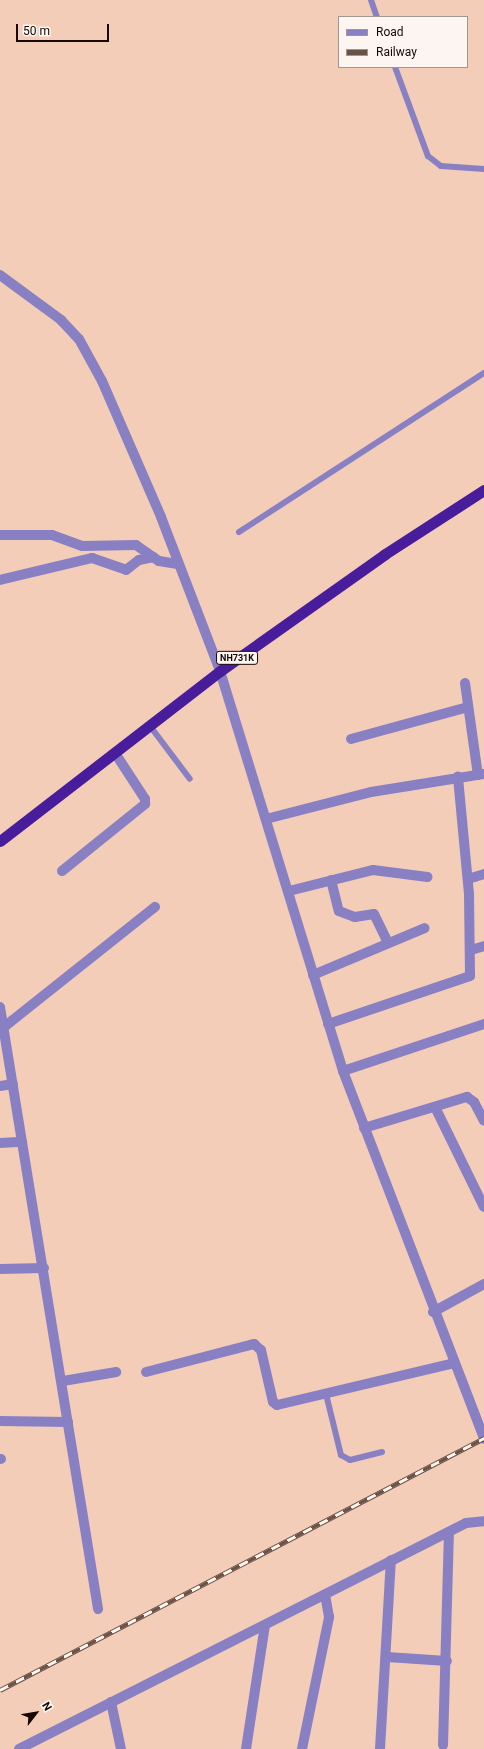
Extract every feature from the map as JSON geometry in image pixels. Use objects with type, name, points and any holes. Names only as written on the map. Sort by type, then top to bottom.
[{"type":"highway","name":"NH731K","points":[[0,841],[220,671],[385,554],[484,490]]},
{"type":"street","points":[[0,275],[61,320],[79,339],[105,388],[178,564],[220,671],[289,891],[343,1071],[433,1312],[484,1439]]},
{"type":"street","points":[[0,535],[52,535],[82,546],[136,545],[154,557],[178,564]]},
{"type":"street","points":[[0,580],[92,558],[126,570],[139,560],[154,557]]},
{"type":"street","points":[[266,818],[352,796],[481,774],[468,707],[465,683]]},
{"type":"street","points":[[351,739],[468,707]]},
{"type":"street","points":[[62,871],[145,804],[145,798],[115,753]]},
{"type":"street","points":[[328,1024],[465,980],[471,972],[468,879],[458,777]]},
{"type":"street","points":[[289,891],[330,880],[380,870],[428,877]]},
{"type":"street","points":[[468,879],[484,874]]},
{"type":"street","points":[[330,880],[339,911],[355,917],[374,914],[388,943]]},
{"type":"street","points":[[4,1027],[155,907]]},
{"type":"street","points":[[314,975],[425,928]]},
{"type":"street","points":[[471,950],[484,946]]},
{"type":"street","points":[[0,1007],[63,1381],[68,1422],[98,1609]]},
{"type":"street","points":[[343,1071],[484,1024]]},
{"type":"street","points":[[0,1086],[13,1084]]},
{"type":"street","points":[[364,1128],[467,1097],[474,1102],[484,1121]]},
{"type":"street","points":[[435,1107],[484,1207]]},
{"type":"street","points":[[0,1143],[22,1142]]},
{"type":"street","points":[[0,1269],[44,1268]]},
{"type":"street","points":[[433,1312],[484,1284]]},
{"type":"street","points":[[146,1372],[254,1344],[261,1350],[273,1402],[277,1405],[454,1364]]},
{"type":"street","points":[[63,1381],[116,1372]]},
{"type":"street","points":[[0,1421],[68,1422]]},
{"type":"street","points":[[19,1749],[391,1560],[448,1532],[483,1520]]},
{"type":"street","points":[[443,1745],[447,1661],[448,1532]]},
{"type":"street","points":[[380,1749],[387,1657],[391,1560]]},
{"type":"street","points":[[302,1749],[329,1617],[326,1594]]},
{"type":"street","points":[[246,1749],[265,1625]]},
{"type":"street","points":[[387,1657],[447,1661]]},
{"type":"street","points":[[111,1702],[121,1749]]},
{"type":"lane","points":[[371,0],[377,16]]},
{"type":"lane","points":[[395,68],[428,156],[441,166],[484,169]]},
{"type":"lane","points":[[240,532],[484,373]]},
{"type":"lane","points":[[150,726],[190,779]]},
{"type":"lane","points":[[326,1394],[341,1455],[350,1460],[382,1452]]},
{"type":"railway","points":[[0,1690],[484,1438]]}]
